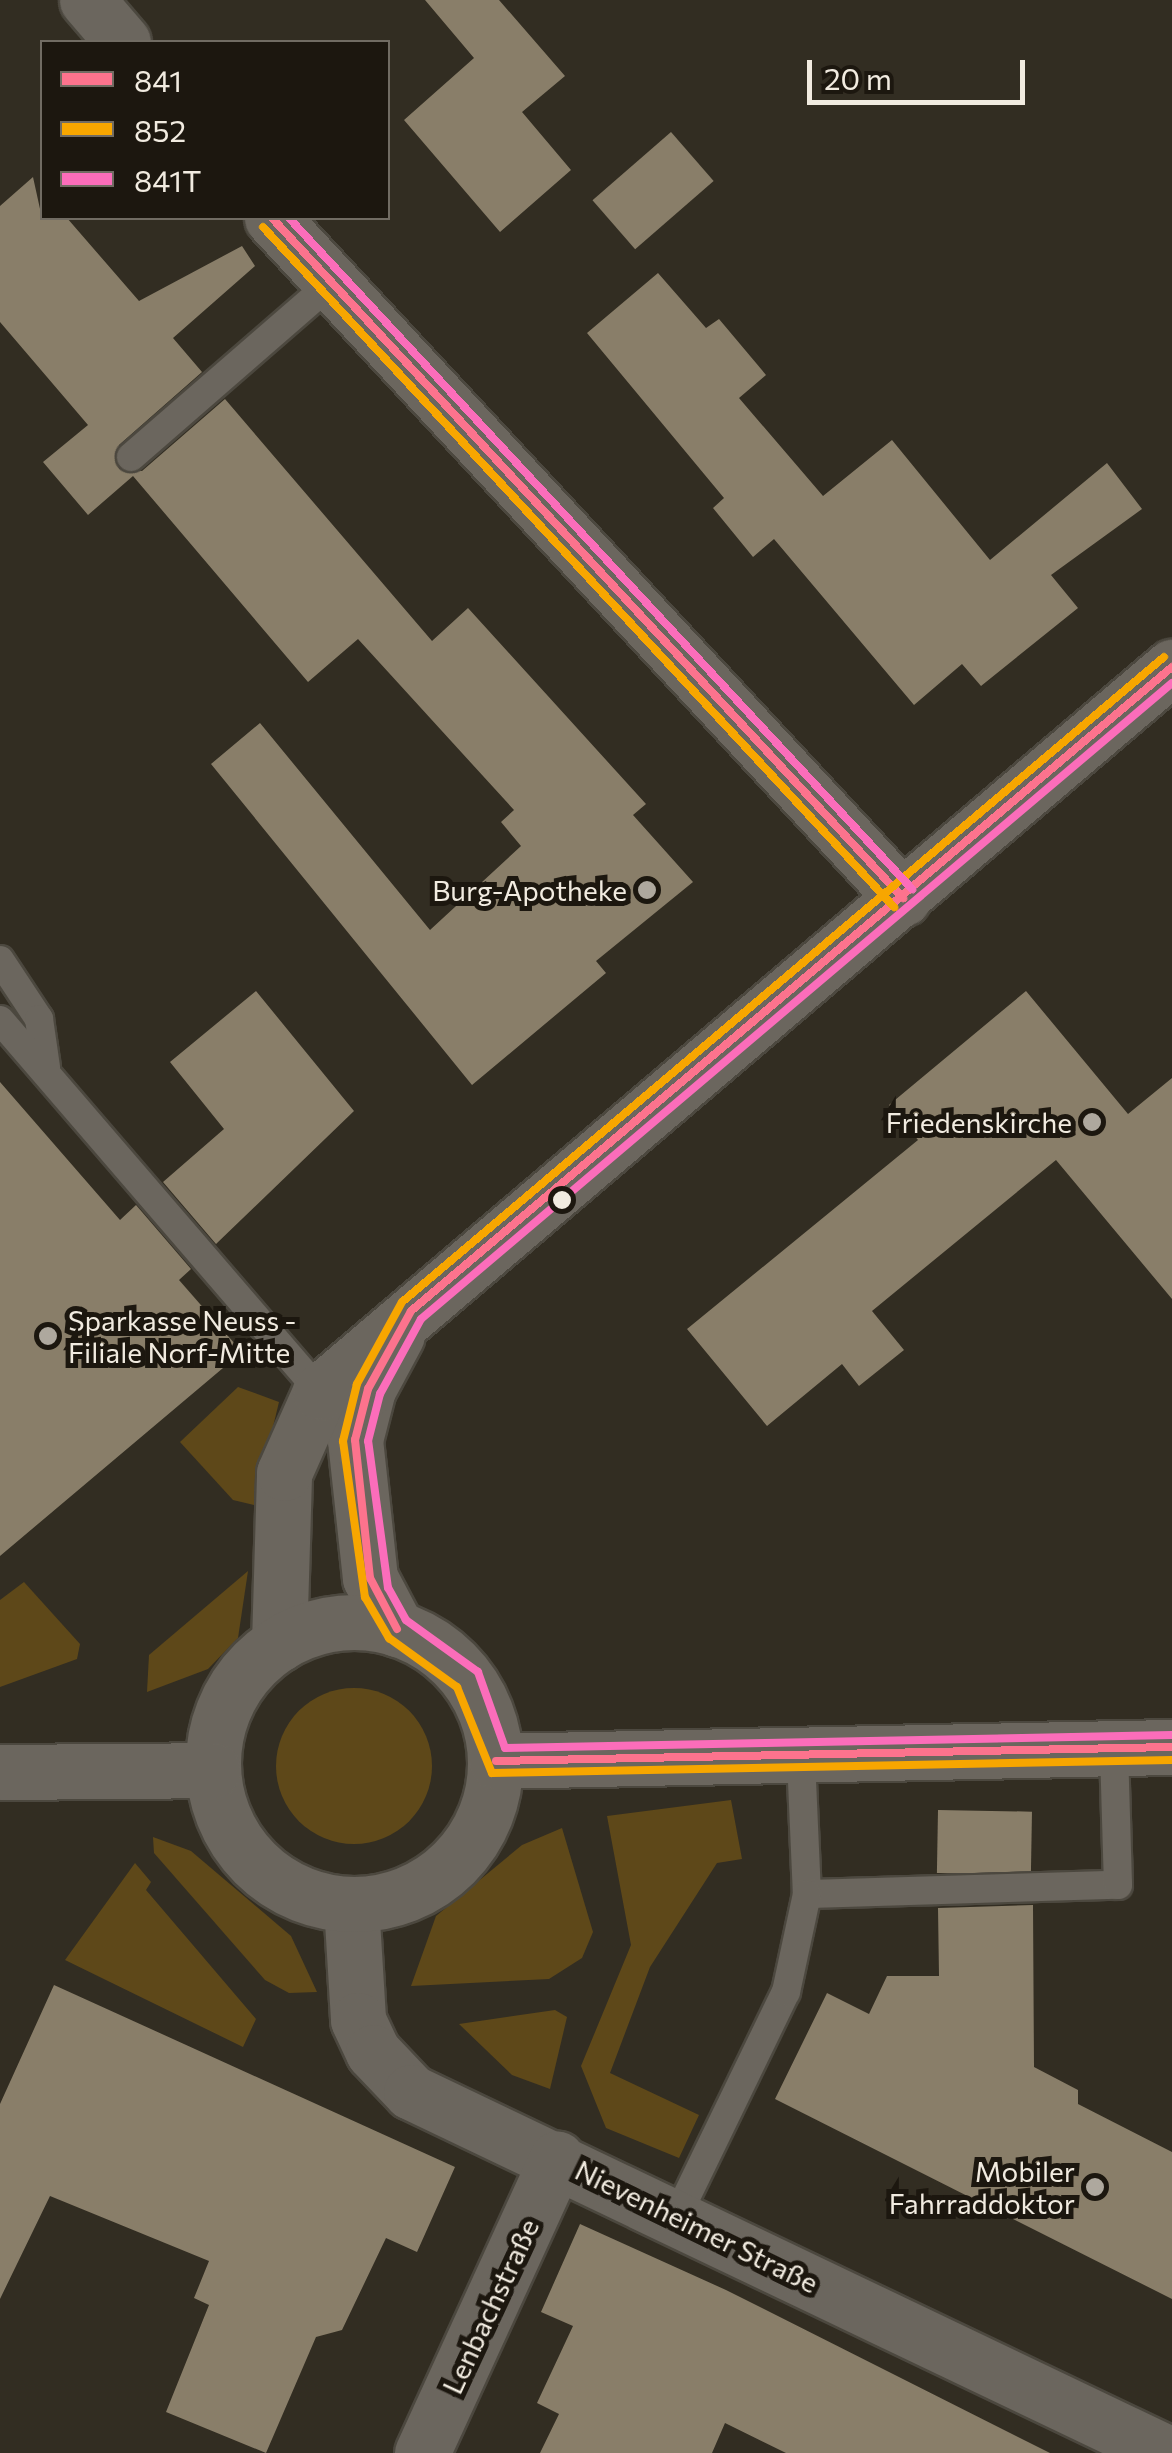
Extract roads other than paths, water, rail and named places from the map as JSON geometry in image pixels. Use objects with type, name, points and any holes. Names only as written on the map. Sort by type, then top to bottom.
[{"type":"street","points":[[87,0],[121,40]]},
{"type":"street","points":[[274,220],[903,898]]},
{"type":"street","points":[[278,1644],[284,1472],[320,1392],[411,1310],[903,898],[1172,666]]},
{"type":"street","points":[[397,1629],[336,1623],[278,1644],[229,1698],[212,1770],[224,1821],[256,1865],[299,1894],[351,1904],[407,1895],[454,1863],[485,1816],[496,1761],[468,1679],[397,1629],[370,1578],[356,1440],[368,1389],[411,1310]]},
{"type":"street","points":[[496,1761],[801,1758],[1172,1747]]},
{"type":"street","points":[[0,1772],[212,1770]]},
{"type":"street","name":"Nievenheimer Straße","points":[[351,1904],[354,2002],[382,2064],[421,2097],[557,2158],[1167,2453]]},
{"type":"street","name":"Lenbachstraße","points":[[422,2453],[557,2158]]},
{"type":"lane","points":[[131,457],[330,282]]},
{"type":"lane","points":[[0,960],[39,1019],[46,1067]]},
{"type":"lane","points":[[0,1020],[46,1067],[320,1392]]},
{"type":"lane","points":[[807,1894],[1118,1884],[1114,1748]]},
{"type":"lane","points":[[677,2216],[779,2010],[807,1894],[801,1758]]},
{"type":"place","name":"Burg-Apotheke","points":[[647,890]]},
{"type":"place","name":"Friedenskirche","points":[[1092,1122]]},
{"type":"place","name":"Sparkasse Neuss - Filiale Norf-Mitte","points":[[48,1336]]},
{"type":"place","name":"Mobiler Fahrraddoktor","points":[[1095,2187]]}]
